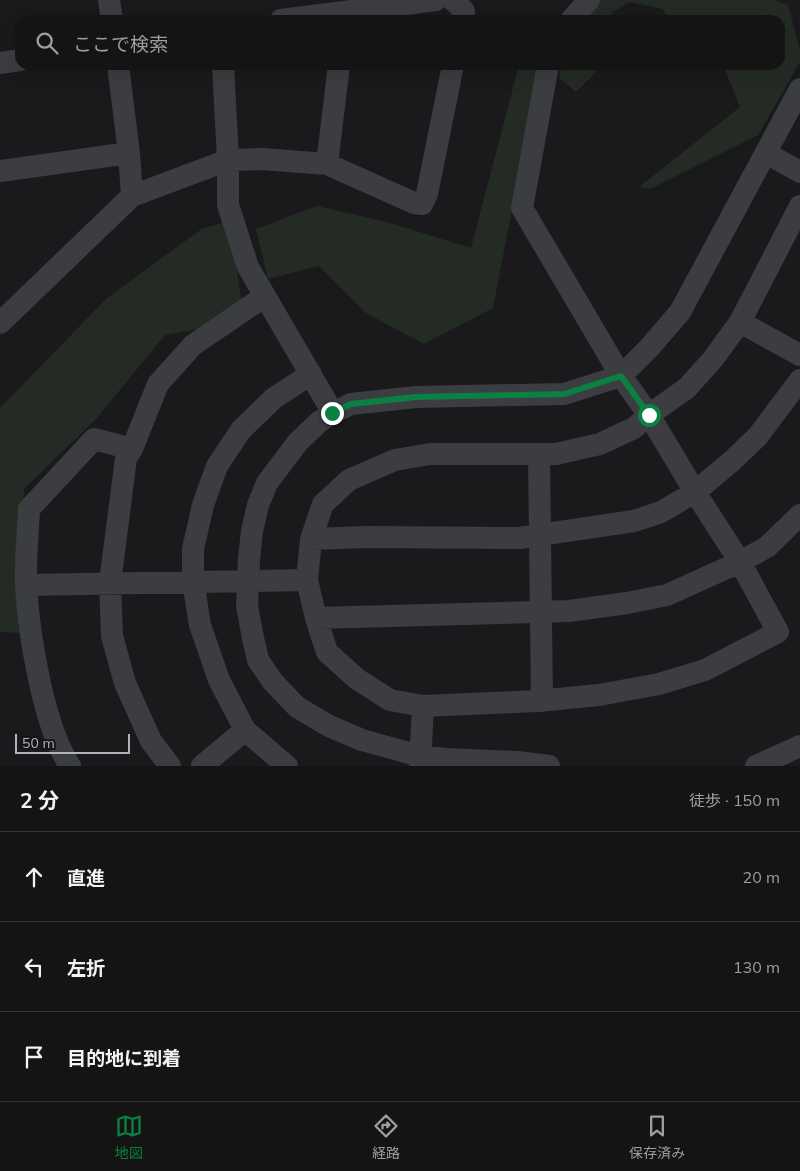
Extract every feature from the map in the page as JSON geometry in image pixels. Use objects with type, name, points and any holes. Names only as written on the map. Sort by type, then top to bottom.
[{"type":"street","points":[[109,0],[111,15]]},
{"type":"street","points":[[316,15],[436,0]]},
{"type":"street","points":[[453,0],[464,11],[463,15]]},
{"type":"street","points":[[576,15],[589,0]]},
{"type":"street","points":[[0,63],[15,61]]},
{"type":"street","points":[[119,70],[129,153],[132,196]]},
{"type":"street","points":[[223,70],[228,160],[228,205],[248,268],[332,413]]},
{"type":"street","points":[[327,164],[337,70]]},
{"type":"street","points":[[0,323],[132,196],[228,160],[262,159],[327,164],[414,203],[422,204],[426,194],[452,70]]},
{"type":"street","points":[[547,70],[522,208],[621,376],[649,415],[740,562],[778,632],[705,670],[659,684],[599,696],[542,701],[423,706],[390,700],[357,679],[327,652],[316,618],[308,580],[311,539],[323,504],[349,480],[396,460],[430,454],[556,454],[600,444],[634,428],[649,415],[688,388],[713,359],[740,322],[800,206]]},
{"type":"street","points":[[548,766],[517,762],[446,759],[420,761],[329,726],[297,707],[273,682],[258,660],[247,606],[252,531],[258,505],[266,483],[298,442],[319,422],[351,404],[416,397],[564,394],[621,376],[649,348],[680,312],[800,89]]},
{"type":"street","points":[[0,170],[129,153]]},
{"type":"street","points":[[766,153],[800,172]]},
{"type":"street","points":[[170,766],[151,740],[125,683],[112,636],[110,583],[126,458],[132,449],[158,384],[192,345],[265,296]]},
{"type":"street","points":[[740,322],[800,354]]},
{"type":"street","points":[[287,766],[245,730],[219,680],[200,625],[192,582],[193,549],[203,505],[217,466],[241,430],[274,398],[310,374]]},
{"type":"street","points":[[311,539],[366,537],[519,538],[634,521],[661,512],[695,492],[758,436],[800,380]]},
{"type":"street","points":[[70,766],[65,759],[51,723],[35,660],[26,585],[29,509],[94,439],[132,449]]},
{"type":"street","points":[[539,454],[542,701]]},
{"type":"street","points":[[316,618],[570,611],[667,595],[740,562],[767,547],[800,516]]},
{"type":"street","points":[[26,585],[308,580]]},
{"type":"street","points":[[420,761],[423,706]]},
{"type":"street","points":[[202,766],[245,730]]},
{"type":"street","points":[[756,766],[800,746]]},
{"type":"shaded area","points":[[598,0],[774,0],[788,5],[800,50],[800,62],[758,135],[650,189],[639,187],[740,107],[725,70],[785,70],[785,15],[666,15],[663,9],[630,2],[611,13],[613,15],[587,15]]},
{"type":"shaded area","points":[[518,70],[539,70],[493,308],[424,344],[366,313],[319,266],[268,279],[256,229],[317,206],[387,222],[471,248]]},
{"type":"shaded area","points":[[561,70],[598,70],[576,92],[559,78]]},
{"type":"shaded area","points":[[230,221],[241,300],[197,329],[165,335],[96,419],[24,489],[19,575],[22,633],[0,632],[0,408],[107,298],[203,228]]},
{"type":"route","points":[[332,413],[351,404],[416,397],[564,394],[621,376],[649,415]]}]
